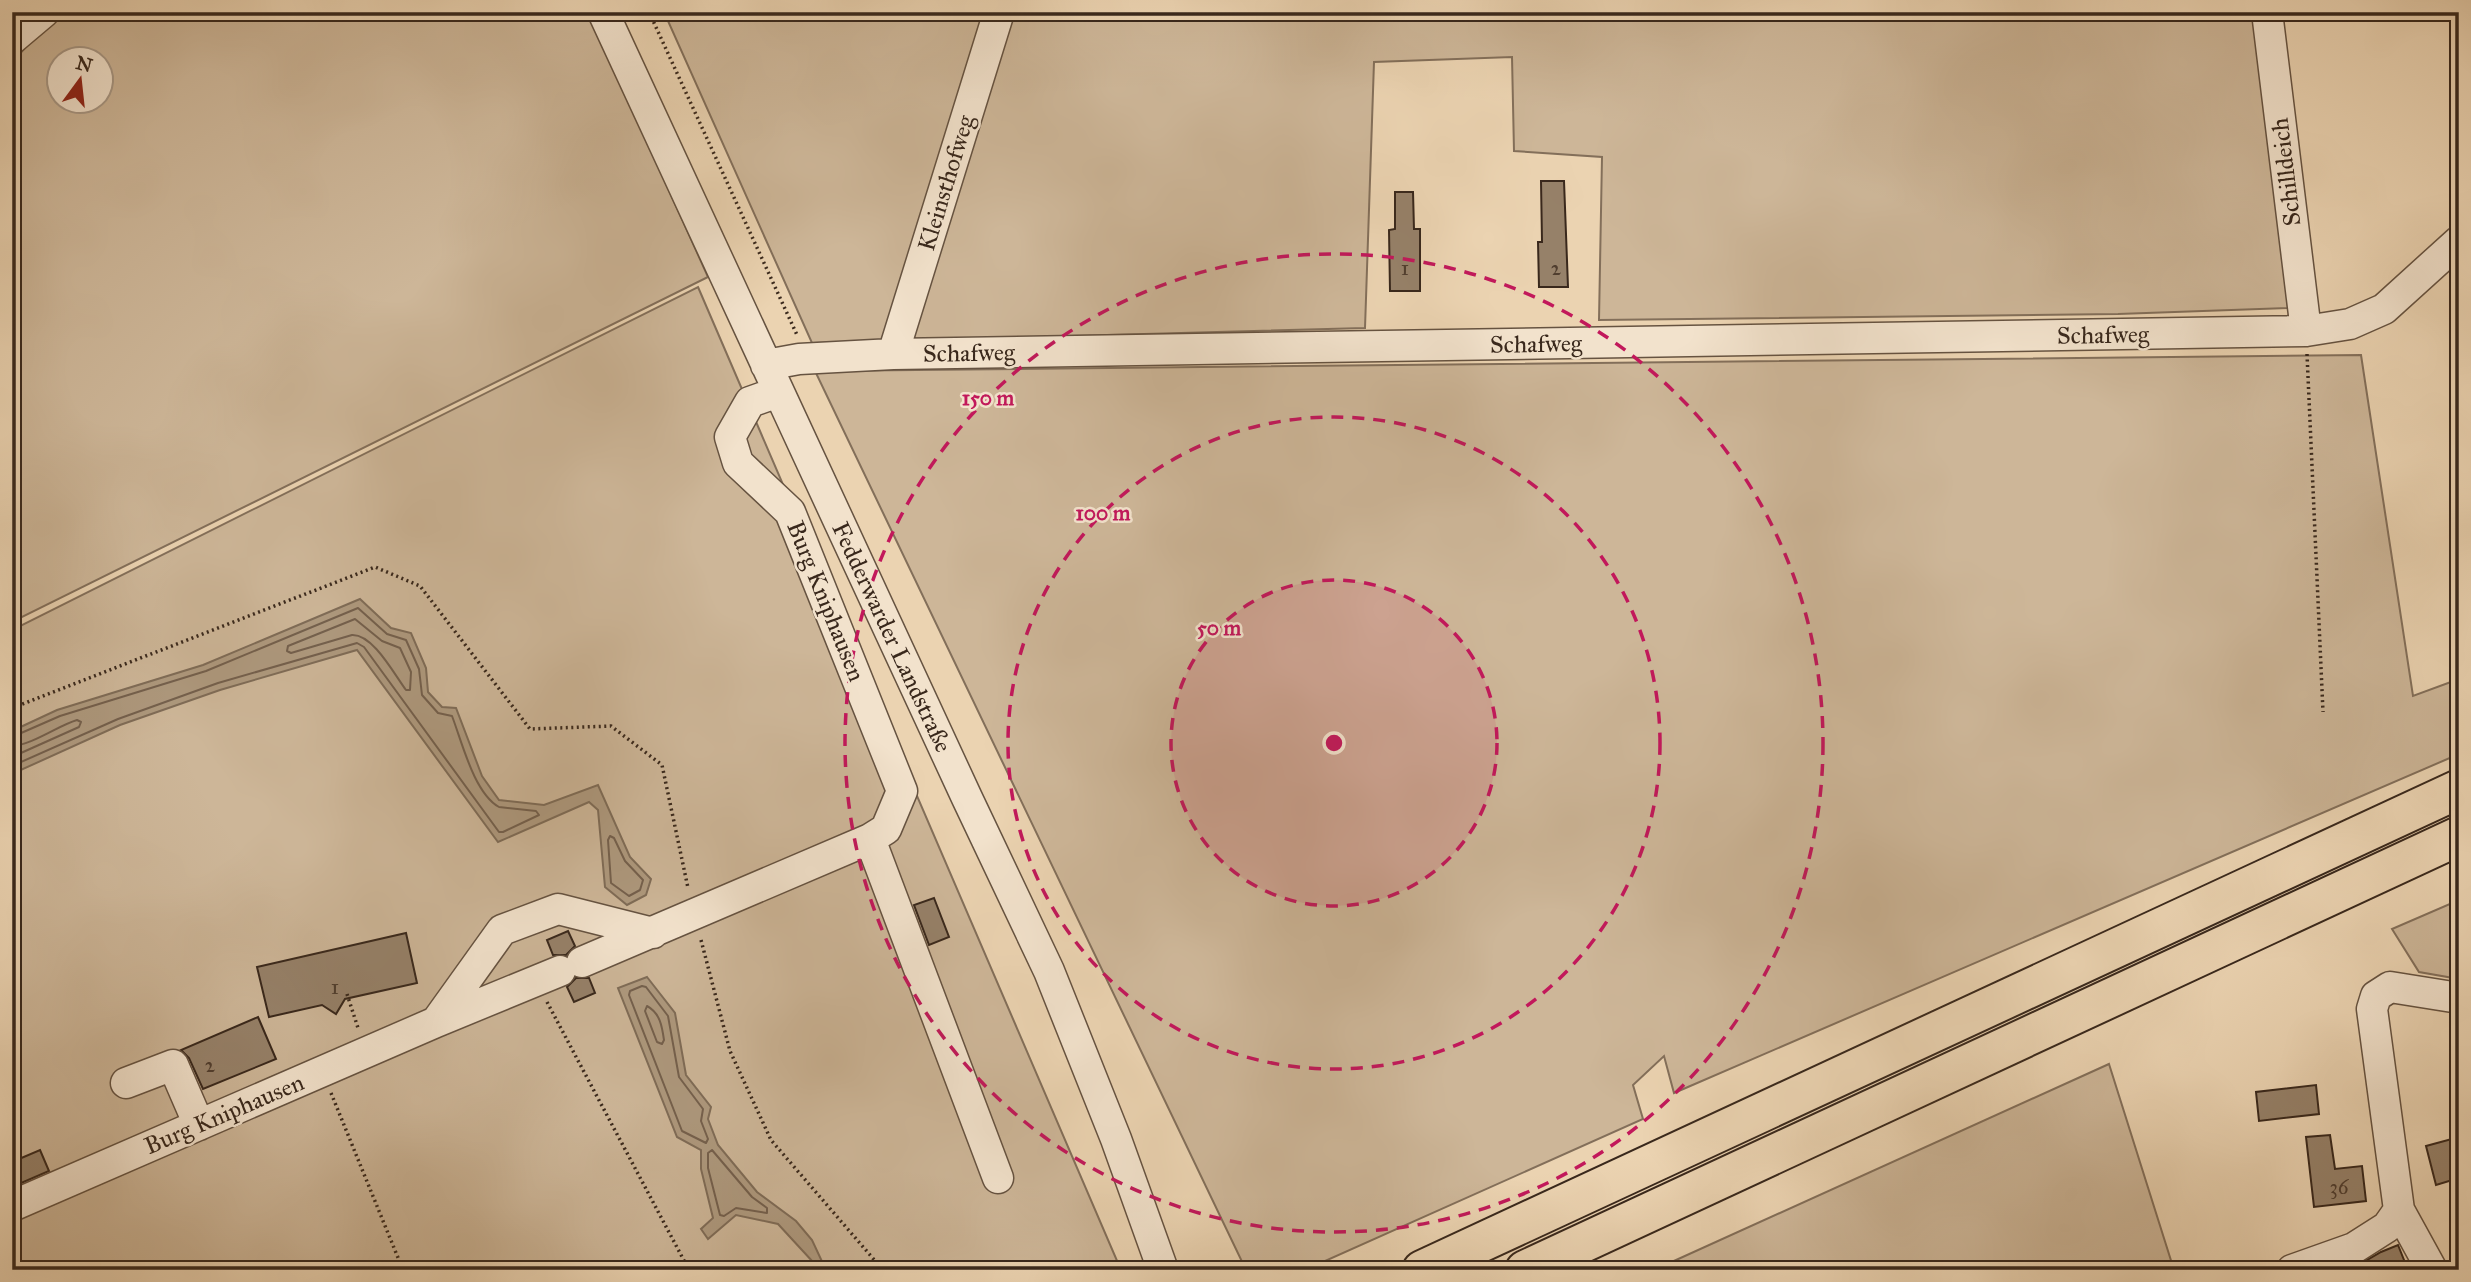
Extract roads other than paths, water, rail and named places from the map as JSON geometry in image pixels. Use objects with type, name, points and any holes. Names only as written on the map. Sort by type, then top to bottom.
[{"type":"highway","points":[[1422,1270],[2459,789]]},
{"type":"highway","points":[[1525,1270],[2459,836]]},
{"type":"street","points":[[12,39],[44,12]]},
{"type":"street","name":"Fedderwarder Landstraße","points":[[603,12],[1049,971],[1116,1139],[1163,1270]]},
{"type":"street","name":"Kleinsthofweg","points":[[893,354],[999,12]]},
{"type":"street","name":"Schilldeich","points":[[2267,12],[2306,331]]},
{"type":"street","name":"Schafweg","points":[[766,365],[799,359],[893,354],[2306,331],[2350,324],[2384,309],[2459,241]]},
{"type":"street","name":"Burg Kniphausen","points":[[12,1206],[436,1021],[653,933],[870,839],[886,829],[902,791],[790,512],[738,463],[730,437],[750,402],[778,392]]},
{"type":"street","points":[[870,839],[998,1178]]},
{"type":"street","name":"Burg Kniphausen","points":[[436,1021],[502,930],[558,909],[653,933]]},
{"type":"street","points":[[2432,1270],[2399,1210],[2372,1009],[2376,996],[2390,987],[2459,998]]},
{"type":"street","points":[[126,1083],[173,1065],[199,1125]]},
{"type":"street","points":[[2292,1270],[2354,1248],[2388,1227],[2399,1210]]},
{"type":"water","points":[[360,599],[391,628],[411,633],[426,668],[428,692],[442,707],[456,708],[482,776],[499,800],[544,805],[598,785],[630,857],[651,879],[646,895],[627,905],[605,887],[598,810],[589,802],[498,842],[357,650],[220,690],[120,725],[12,774],[12,731],[57,710],[203,665]]},
{"type":"water","points":[[647,977],[675,1013],[686,1075],[711,1107],[708,1119],[718,1145],[757,1192],[796,1221],[812,1240],[826,1270],[814,1270],[813,1262],[778,1224],[736,1215],[708,1239],[701,1229],[713,1218],[701,1169],[701,1150],[677,1137],[618,988]]}]
